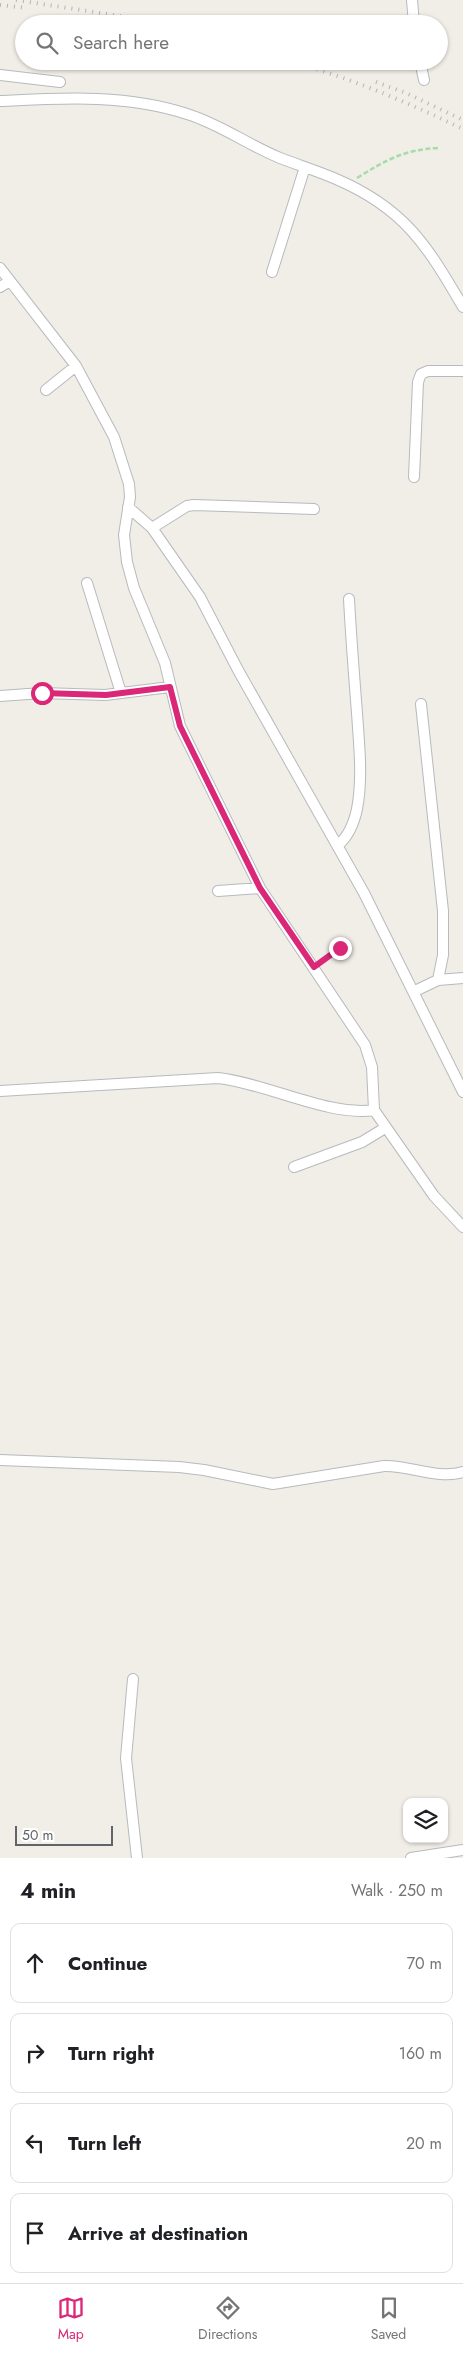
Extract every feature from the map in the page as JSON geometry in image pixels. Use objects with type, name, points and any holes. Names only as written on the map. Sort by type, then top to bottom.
[{"type":"street","points":[[412,0],[413,15]]},
{"type":"street","points":[[422,70],[424,80]]},
{"type":"street","points":[[0,75],[60,82]]},
{"type":"street","points":[[0,101],[97,98],[154,105],[206,121],[258,148],[347,184],[378,200],[399,215],[436,260],[463,307]]},
{"type":"street","points":[[272,272],[305,167]]},
{"type":"street","points":[[0,268],[76,366],[114,437],[129,484],[124,535],[127,562],[134,588],[165,663],[180,726],[260,888],[365,1045],[372,1067],[374,1110],[434,1196],[463,1227]]},
{"type":"street","points":[[0,287],[10,281]]},
{"type":"street","points":[[46,390],[76,366]]},
{"type":"street","points":[[414,477],[418,382],[421,374],[428,371],[463,371]]},
{"type":"street","points":[[152,528],[180,510],[194,505],[314,509]]},
{"type":"street","points":[[128,507],[152,528],[200,597],[238,670],[338,846],[415,991],[463,1092]]},
{"type":"street","points":[[87,583],[121,693]]},
{"type":"street","points":[[338,846],[348,834],[358,808],[360,750],[349,599]]},
{"type":"street","points":[[0,696],[22,693],[106,695],[170,687]]},
{"type":"street","points":[[421,704],[443,911],[443,955],[438,980]]},
{"type":"street","points":[[218,892],[260,888]]},
{"type":"street","points":[[415,991],[438,980],[463,978]]},
{"type":"street","points":[[0,1091],[218,1078],[240,1080],[341,1110],[361,1112],[374,1110]]},
{"type":"street","points":[[294,1167],[362,1142],[386,1128]]},
{"type":"street","points":[[0,1460],[179,1467],[273,1484],[384,1466],[398,1466],[444,1474],[463,1472]]},
{"type":"street","points":[[133,1679],[126,1758],[137,1858]]},
{"type":"street","points":[[410,1858],[463,1850]]},
{"type":"path","points":[[347,184],[391,157],[418,148],[440,148]]},
{"type":"path","points":[[314,967],[340,948]]},
{"type":"railway","points":[[16,0],[114,15]]},
{"type":"railway","points":[[0,5],[27,8]]},
{"type":"railway","points":[[318,70],[378,91],[463,129]]},
{"type":"railway","points":[[376,82],[406,93],[463,120]]},
{"type":"route","points":[[42,693],[106,695],[170,687],[180,726],[260,888],[314,967],[340,948]]}]
